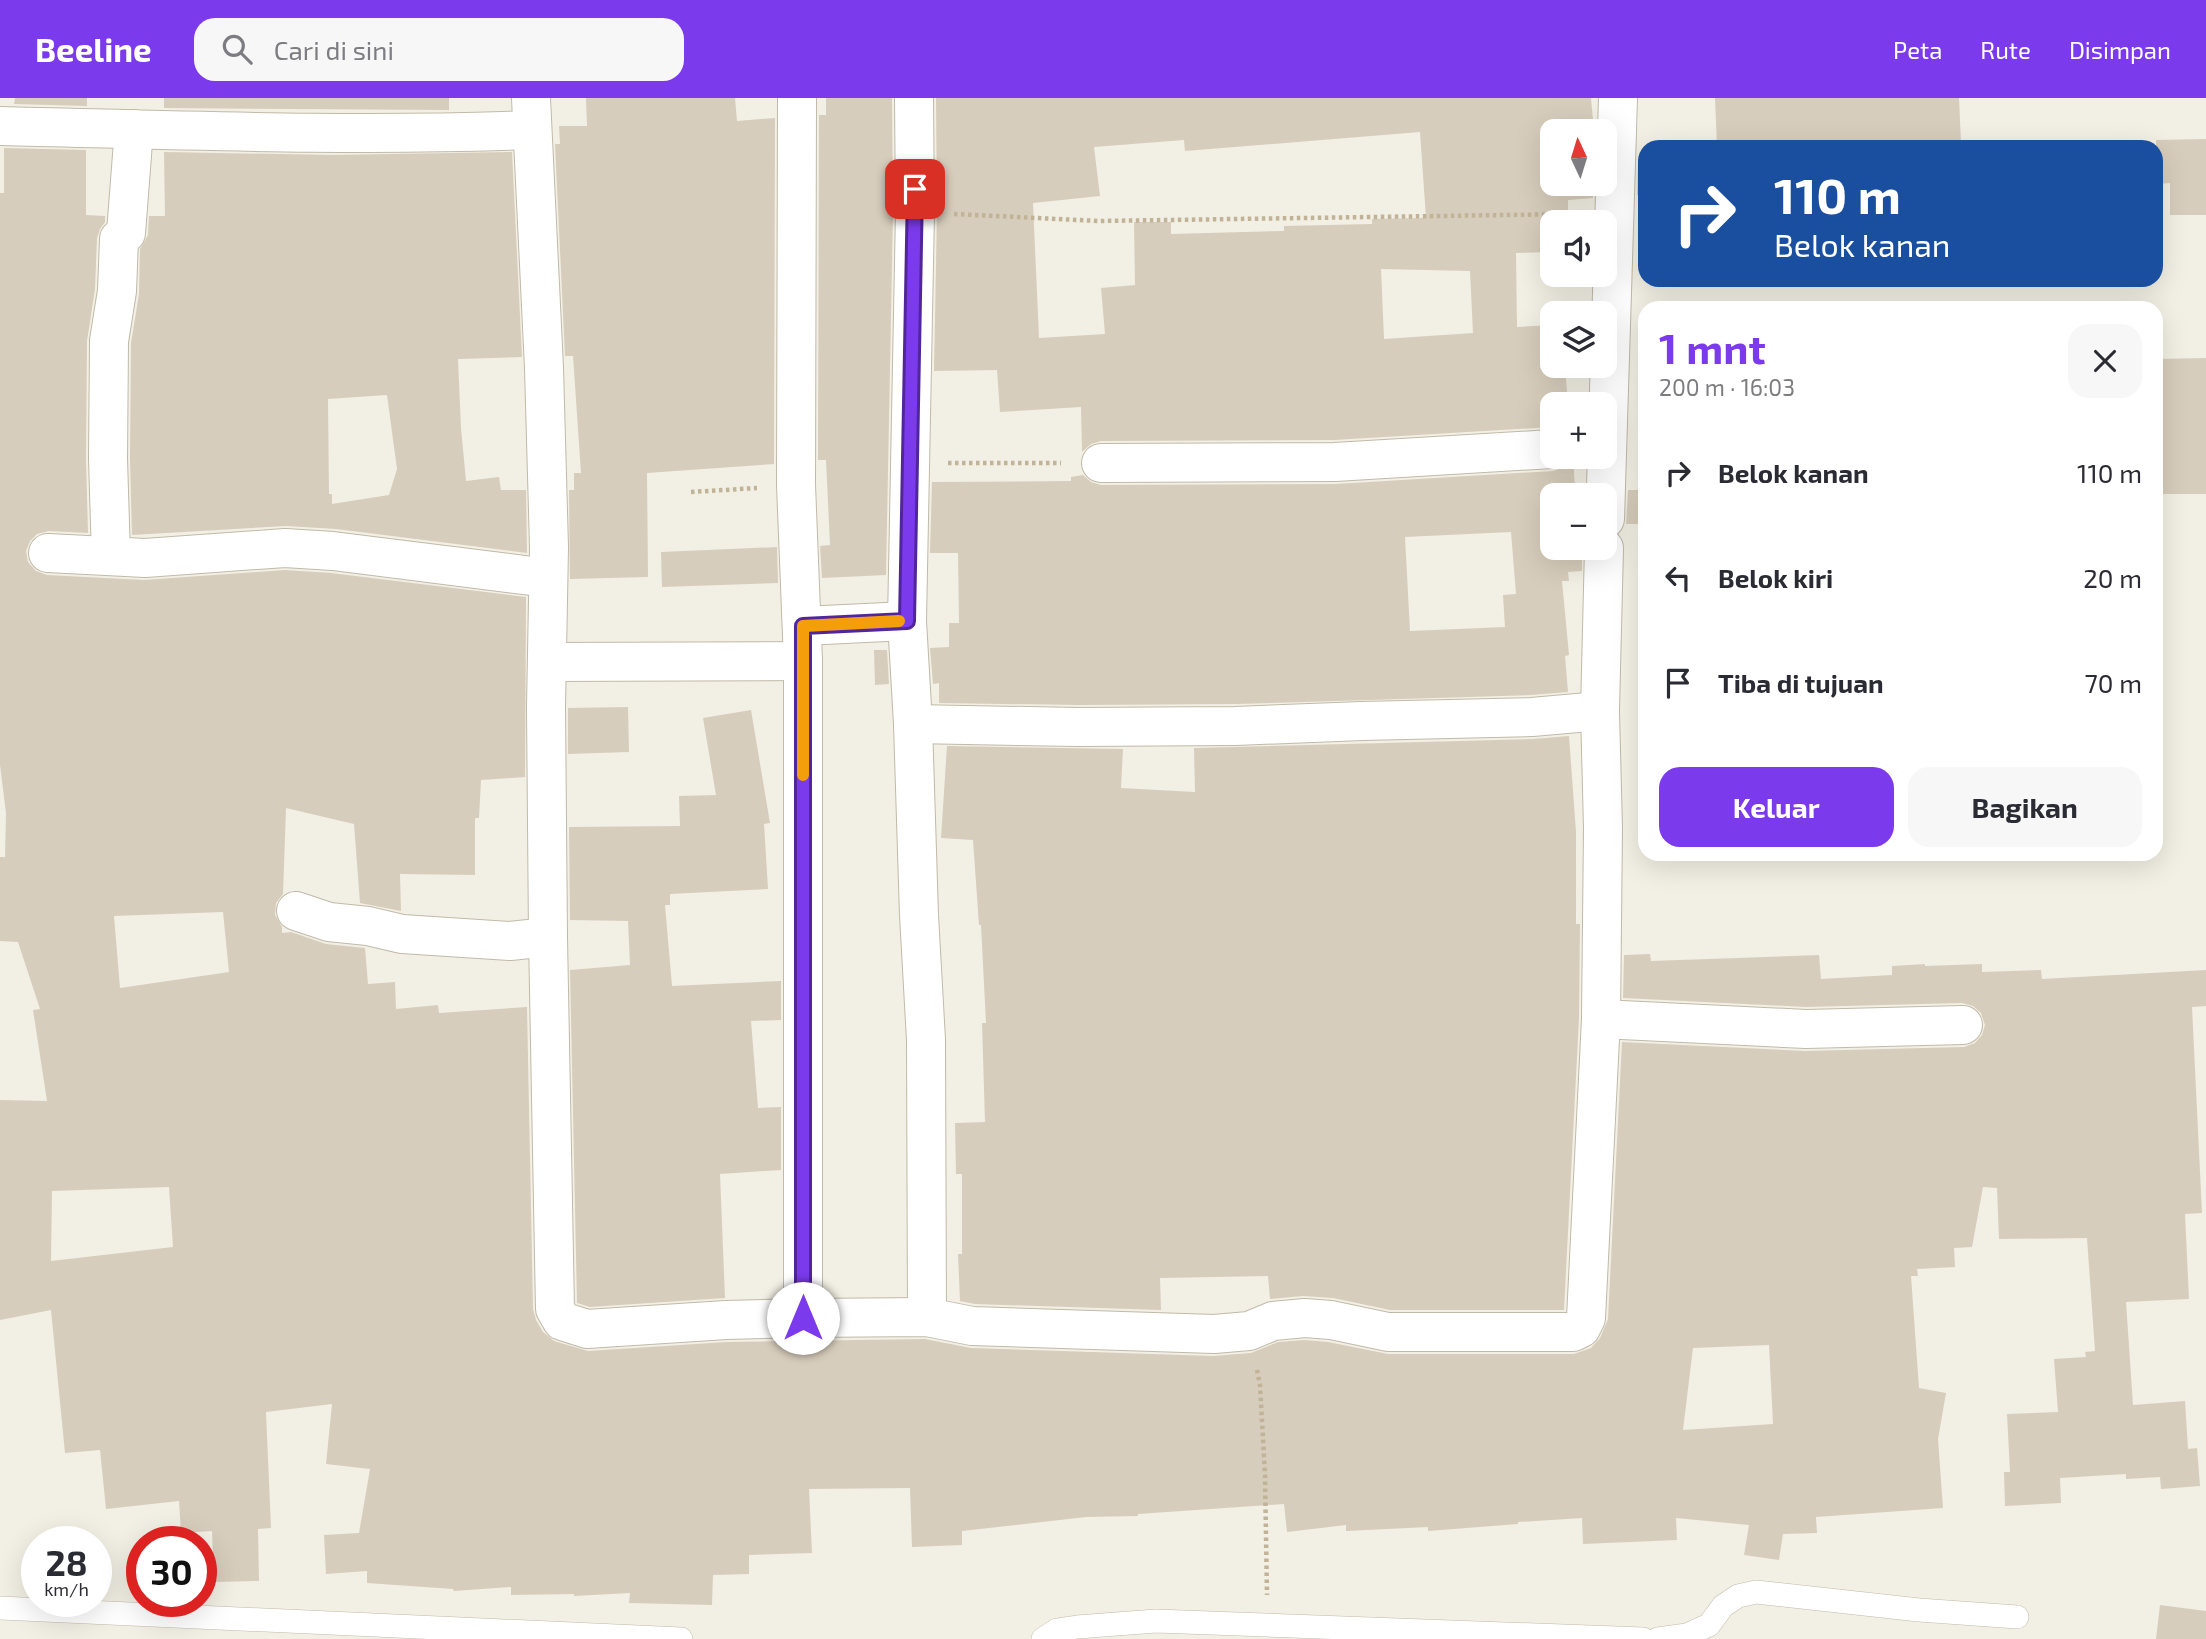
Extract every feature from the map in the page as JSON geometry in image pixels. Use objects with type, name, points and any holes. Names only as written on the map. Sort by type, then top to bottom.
[{"type":"street","points":[[797,98],[796,485],[803,644],[803,1318]]},
{"type":"street","points":[[914,98],[915,212],[907,621],[926,1040],[927,1317]]},
{"type":"street","points":[[1614,210],[1618,98]]},
{"type":"street","points":[[0,126],[447,134],[531,114],[544,368],[549,547],[548,937],[555,1309],[562,1321],[587,1329],[714,1321],[927,1317],[972,1326],[1214,1334],[1249,1331],[1273,1321],[1305,1318],[1331,1320],[1388,1332],[1573,1332],[1581,1328],[1586,1318],[1601,1019],[1603,828],[1600,711],[1604,560]]},
{"type":"street","points":[[111,556],[109,341],[117,291],[118,239],[126,233],[134,129]]},
{"type":"street","points":[[1608,392],[1611,287]]},
{"type":"street","points":[[1101,463],[1335,462],[1540,450]]},
{"type":"street","points":[[48,553],[145,558],[285,548],[332,551],[548,578]]},
{"type":"street","points":[[547,662],[803,644],[907,621]]},
{"type":"street","points":[[913,724],[1235,726],[1362,720],[1532,718],[1600,711]]},
{"type":"street","points":[[296,911],[328,922],[368,926],[402,934],[510,941],[548,937]]},
{"type":"street","points":[[1601,1019],[1806,1029],[1963,1025]]},
{"type":"lane","points":[[1658,1639],[1687,1635],[1709,1625],[1730,1601],[1738,1596],[1756,1592],[1919,1610],[2017,1617]]},
{"type":"lane","points":[[0,1608],[681,1639]]},
{"type":"lane","points":[[1043,1639],[1057,1630],[1156,1621],[1643,1639]]},
{"type":"path","points":[[915,212],[1099,221],[1540,214]]},
{"type":"path","points":[[909,463],[1101,463]]},
{"type":"path","points":[[691,492],[796,485]]},
{"type":"path","points":[[1249,1331],[1260,1385],[1265,1475],[1267,1624]]},
{"type":"building","points":[[15,98],[87,98],[87,106],[14,104]]},
{"type":"building","points":[[164,98],[449,98],[449,110],[164,108]]},
{"type":"building","points":[[586,98],[735,98],[737,121],[775,118],[774,464],[647,473],[648,577],[570,579],[569,490],[574,490],[574,473],[581,473],[573,356],[565,356],[555,144],[560,144],[559,126],[587,126]]},
{"type":"building","points":[[826,98],[892,98],[893,212],[886,575],[822,578],[820,546],[830,545],[826,460],[818,460],[819,115],[826,115]]},
{"type":"building","points":[[936,98],[1591,98],[1593,119],[1540,119],[1540,196],[1593,198],[1568,200],[1568,210],[1540,210],[1540,252],[1516,253],[1517,327],[1540,326],[1540,378],[1566,378],[1567,392],[1540,392],[1540,428],[1334,440],[1101,441],[1091,444],[1082,452],[1081,407],[1000,412],[997,370],[934,371]],"holes":[[[1420,132],[1426,218],[1372,219],[1372,224],[1284,226],[1284,231],[1171,234],[1171,222],[1134,222],[1135,285],[1101,288],[1105,334],[1039,338],[1033,203],[1100,196],[1094,147],[1184,140],[1185,151]],[[1381,269],[1470,271],[1473,333],[1384,339]]]},
{"type":"building","points":[[1715,98],[1959,98],[1961,140],[1717,140]]},
{"type":"building","points":[[2206,139],[2206,215],[2170,215],[2170,183],[2163,184],[2163,140],[2156,140]]},
{"type":"building","points":[[4,148],[86,150],[86,215],[105,216],[97,238],[95,289],[87,341],[88,533],[49,531],[37,534],[26,551],[28,562],[36,571],[47,575],[144,580],[285,570],[331,573],[526,597],[525,777],[481,780],[479,818],[475,818],[475,875],[400,874],[401,911],[360,903],[354,824],[286,808],[283,894],[276,903],[275,915],[282,927],[282,933],[291,932],[326,944],[365,948],[368,984],[395,982],[396,1009],[438,1005],[439,1013],[527,1007],[533,1309],[543,1332],[554,1341],[588,1351],[727,1342],[925,1339],[971,1348],[1213,1356],[1251,1353],[1278,1342],[1305,1340],[1388,1354],[1574,1354],[1591,1348],[1600,1338],[1608,1319],[1622,1042],[1805,1051],[1964,1047],[1975,1043],[1982,1035],[1985,1025],[1981,1013],[1973,1006],[1962,1003],[1806,1007],[1623,998],[1624,955],[1650,954],[1651,961],[1819,955],[1821,979],[1892,975],[1892,966],[1925,964],[1982,964],[1982,972],[2041,970],[2042,979],[2206,970],[2206,1006],[2192,1007],[2202,1213],[2185,1214],[2189,1299],[2126,1302],[2133,1405],[2185,1401],[2188,1449],[2197,1448],[2200,1486],[2161,1489],[2160,1477],[2126,1479],[2126,1474],[2060,1478],[2061,1503],[2005,1506],[2004,1472],[2010,1472],[2007,1414],[2058,1412],[2054,1359],[2086,1357],[2085,1352],[2095,1351],[2087,1238],[1999,1239],[1997,1188],[1983,1187],[1972,1247],[1954,1248],[1955,1267],[1917,1269],[1918,1276],[1911,1276],[1919,1388],[1946,1393],[1938,1439],[1943,1508],[1816,1517],[1817,1533],[1783,1534],[1779,1560],[1744,1555],[1749,1525],[1676,1518],[1677,1540],[1583,1544],[1582,1518],[1428,1531],[1428,1527],[1346,1531],[1346,1525],[1287,1532],[1284,1504],[1138,1516],[1086,1517],[962,1531],[962,1545],[912,1547],[910,1488],[809,1489],[812,1553],[749,1555],[749,1574],[713,1575],[712,1605],[629,1603],[630,1593],[511,1595],[511,1587],[454,1591],[367,1583],[367,1571],[326,1574],[324,1535],[359,1533],[370,1469],[326,1464],[332,1404],[266,1412],[271,1528],[258,1529],[259,1581],[217,1582],[217,1526],[181,1526],[179,1501],[106,1509],[100,1450],[65,1453],[51,1310],[0,1320],[0,1100],[47,1101],[33,1010],[40,1009],[18,942],[0,941],[0,857],[5,857],[6,813],[0,765],[0,193],[4,193]],"holes":[[[223,912],[229,972],[120,988],[114,916]],[[169,1187],[173,1247],[51,1261],[52,1191]],[[1769,1345],[1773,1424],[1683,1430],[1693,1348]]]},
{"type":"building","points":[[164,152],[332,155],[512,152],[522,357],[458,359],[466,481],[499,477],[501,490],[526,490],[527,553],[336,529],[286,526],[132,535],[131,343],[139,294],[140,249],[148,235],[149,216],[165,216]],"holes":[[[387,395],[397,469],[389,495],[332,504],[332,494],[329,494],[328,399]]]},
{"type":"building","points":[[2206,358],[2206,494],[2163,494],[2163,359]]},
{"type":"building","points":[[1574,469],[1575,483],[1540,483],[1540,560],[1582,560],[1582,571],[1568,572],[1569,581],[1562,581],[1569,655],[1565,656],[1568,692],[1235,704],[939,703],[939,683],[933,684],[930,648],[949,647],[949,623],[959,623],[958,553],[930,553],[932,482],[1071,481],[1071,477],[1083,475],[1091,482],[1101,485],[1336,484]],"holes":[[[1511,532],[1516,594],[1503,595],[1505,627],[1410,631],[1405,537]]]},
{"type":"building","points":[[1628,490],[1638,490],[1638,524],[1626,524]]},
{"type":"building","points":[[777,547],[778,583],[662,587],[661,552]]},
{"type":"building","points":[[874,650],[887,650],[889,684],[875,685]]},
{"type":"building","points":[[628,707],[629,752],[568,754],[568,708]]},
{"type":"building","points":[[751,710],[770,823],[764,824],[768,889],[670,894],[670,905],[665,905],[672,986],[781,981],[781,1020],[751,1021],[758,1108],[781,1107],[781,1170],[720,1174],[725,1298],[590,1307],[577,1303],[570,970],[630,965],[628,921],[570,920],[569,827],[680,826],[679,796],[716,795],[703,718]]},
{"type":"building","points":[[1569,736],[1576,832],[1576,924],[1580,924],[1579,1018],[1564,1310],[1390,1310],[1333,1298],[1303,1296],[1270,1299],[1268,1276],[1160,1278],[1161,1310],[975,1304],[960,1301],[958,1254],[962,1254],[962,1174],[956,1174],[955,1123],[985,1122],[982,1023],[986,1023],[973,840],[941,838],[947,746],[1123,749],[1121,788],[1195,792],[1194,748]]},
{"type":"building","points":[[2160,1605],[2206,1611],[2206,1639],[2156,1639]]},
{"type":"slow traffic","points":[[803,775],[803,626],[899,621]]},
{"type":"route","points":[[803,1318],[803,626],[907,621],[915,189]]}]
